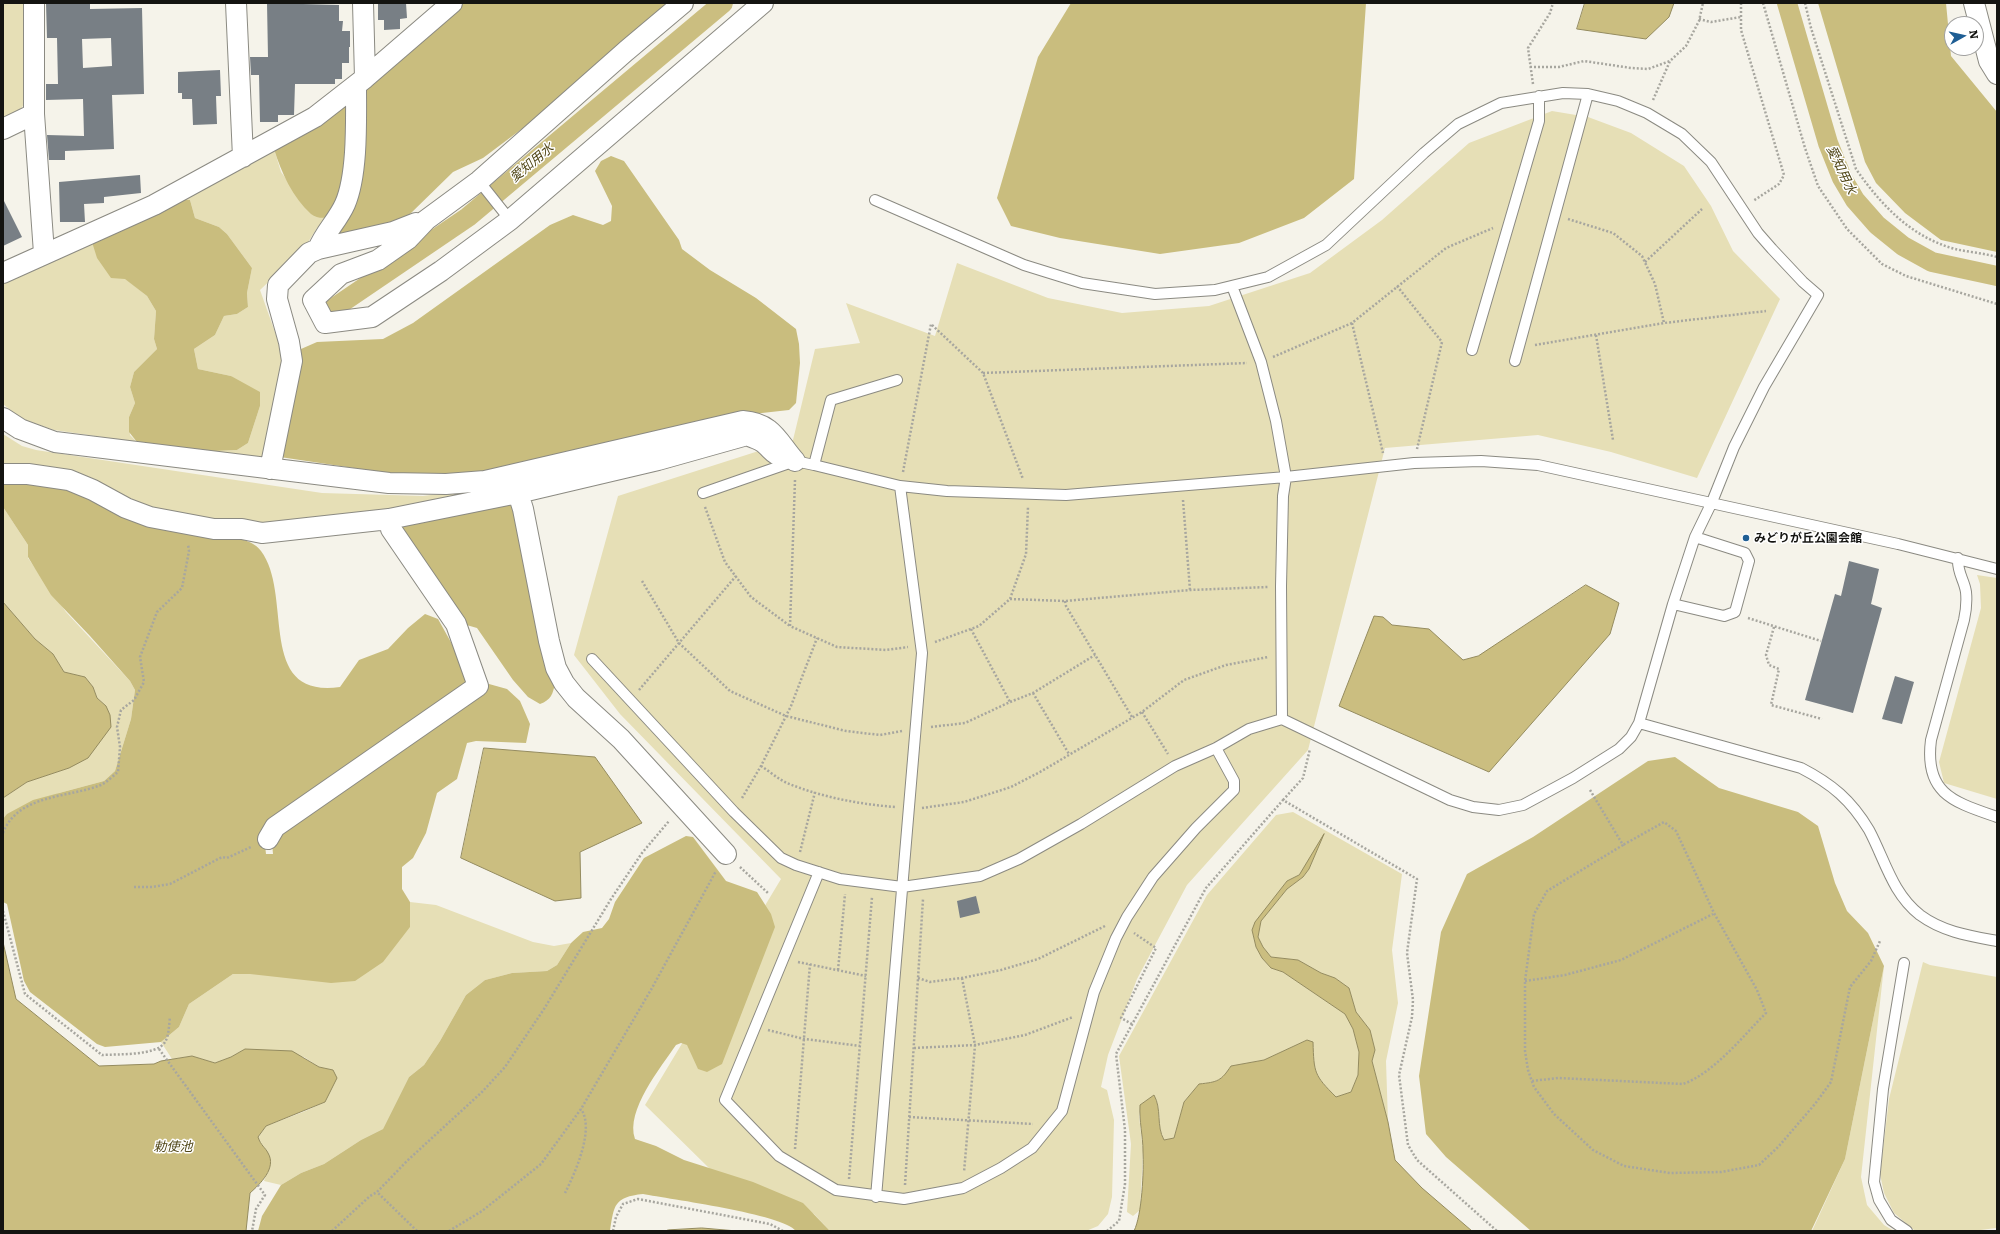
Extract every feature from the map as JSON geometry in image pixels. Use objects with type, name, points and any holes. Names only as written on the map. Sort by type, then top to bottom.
[{"type":"street","points":[[34,3],[34,114],[44,253]]},
{"type":"street","points":[[236,3],[243,157]]},
{"type":"street","points":[[318,249],[323,237],[345,205],[350,190],[361,82],[362,3]]},
{"type":"street","points":[[3,273],[44,253],[154,205],[315,118],[361,82],[452,3]]},
{"type":"street","points":[[683,3],[626,51],[480,183],[426,220],[408,239],[378,260],[341,274],[313,300],[325,323],[372,317],[510,220],[763,3]]},
{"type":"street","points":[[1976,4],[1989,61],[1997,74]]},
{"type":"street","points":[[3,129],[34,114]]},
{"type":"street","points":[[270,470],[292,362],[289,342],[277,300],[278,285],[309,253],[318,249],[393,232],[426,220]]},
{"type":"street","points":[[3,418],[20,429],[55,442],[389,484],[446,484],[485,481],[743,421],[755,422],[770,430],[805,463]]},
{"type":"street","points":[[3,474],[28,474],[69,480],[126,508],[150,517],[214,529],[242,529],[262,533],[389,519],[518,493],[658,460],[747,436],[765,444],[774,454],[805,463]]},
{"type":"street","points":[[518,493],[523,509],[549,641],[556,668],[564,683],[576,698],[621,739],[726,854]]},
{"type":"street","points":[[268,838],[275,827],[478,686],[456,624],[392,528],[389,519]]},
{"type":"lane","points":[[592,659],[734,812],[781,858],[796,865],[846,880],[902,887],[980,876],[1019,859],[1081,824],[1175,766],[1216,748],[1249,730],[1282,719],[1450,800],[1473,807],[1499,810],[1523,805],[1573,778],[1619,749],[1631,737],[1639,723],[1673,604],[1695,537],[1712,502],[1734,447],[1764,387],[1818,295],[1802,282],[1772,249],[1742,208],[1724,179],[1700,149],[1682,134],[1647,113],[1618,101],[1588,94],[1563,93],[1501,102],[1458,124],[1424,153],[1326,245],[1268,277],[1215,290],[1155,294],[1082,283],[1024,265],[874,200]]},
{"type":"lane","points":[[1515,361],[1588,94]]},
{"type":"lane","points":[[1472,350],[1538,121],[1538,96]]},
{"type":"lane","points":[[480,183],[510,220]]},
{"type":"lane","points":[[1232,286],[1261,362],[1276,421],[1286,477],[1283,496],[1281,586],[1280,655],[1282,719]]},
{"type":"lane","points":[[805,463],[831,400],[896,380]]},
{"type":"lane","points":[[703,493],[805,463],[900,486],[947,491],[1066,495],[1286,477],[1414,463],[1481,460],[1538,465],[1712,502],[1958,558],[1997,569]]},
{"type":"lane","points":[[876,1197],[922,653],[900,486]]},
{"type":"lane","points":[[1673,604],[1724,616],[1734,612],[1749,561],[1746,553],[1695,537]]},
{"type":"lane","points":[[1958,558],[1957,569],[1966,591],[1964,620],[1928,756],[1936,783],[1946,795],[1960,804],[1997,816]]},
{"type":"lane","points":[[1639,723],[1801,768],[1824,780],[1855,808],[1869,831],[1891,881],[1906,901],[1920,915],[1939,926],[1958,934],[1997,942]]},
{"type":"lane","points":[[818,872],[725,1100],[779,1156],[836,1190],[876,1197],[904,1199],[963,1188],[1001,1168],[1032,1148],[1062,1111],[1094,992],[1125,921],[1153,877],[1196,828],[1234,790],[1234,781],[1216,748]]},
{"type":"lane","points":[[1904,963],[1883,1089],[1874,1182],[1879,1200],[1891,1220],[1907,1231]]},
{"type":"path","points":[[1538,96],[1530,67],[1528,48],[1550,13],[1553,3]]},
{"type":"path","points":[[1647,113],[1670,61],[1686,46],[1699,19],[1703,3]]},
{"type":"path","points":[[1741,3],[1742,30],[1784,176],[1779,184],[1742,208]]},
{"type":"path","points":[[1763,3],[1805,148],[1818,186],[1847,229],[1882,264],[1906,276],[1997,304]]},
{"type":"path","points":[[1805,3],[1811,28],[1856,169],[1868,186],[1905,224],[1925,236],[1954,249],[1997,257]]},
{"type":"path","points":[[1699,19],[1711,22],[1741,17]]},
{"type":"path","points":[[1530,67],[1559,67],[1584,61],[1648,69],[1670,61]]},
{"type":"path","points":[[1646,262],[1702,208]]},
{"type":"path","points":[[1555,215],[1613,233],[1642,256],[1656,284],[1664,324]]},
{"type":"path","points":[[983,373],[1261,362],[1352,323],[1446,248],[1508,222]]},
{"type":"path","points":[[1397,286],[1442,342],[1414,463]]},
{"type":"path","points":[[1518,347],[1664,324],[1766,311]]},
{"type":"path","points":[[1352,323],[1386,467]]},
{"type":"path","points":[[703,493],[705,509],[725,562],[751,597],[790,626],[837,647],[886,650],[943,640],[979,626],[1010,599],[1026,554],[1029,494],[983,373],[931,324],[900,486]]},
{"type":"path","points":[[1596,335],[1613,440]]},
{"type":"path","points":[[790,626],[805,463]]},
{"type":"path","points":[[1182,486],[1190,590]]},
{"type":"path","points":[[3,833],[6,826],[21,809],[37,802],[102,784],[118,772],[120,747],[117,727],[121,710],[134,700],[144,682],[140,657],[157,612],[182,588],[189,551],[184,524]]},
{"type":"path","points":[[630,700],[736,576]]},
{"type":"path","points":[[642,581],[679,643],[730,691],[786,716],[846,731],[880,734],[916,728],[965,723],[1033,693],[1095,655]]},
{"type":"path","points":[[1010,599],[1065,601],[1190,590],[1281,586]]},
{"type":"path","points":[[1065,601],[1132,717]]},
{"type":"path","points":[[1734,612],[1755,622],[1821,641]]},
{"type":"path","points":[[1774,627],[1766,655],[1769,666],[1779,669],[1771,705],[1822,719]]},
{"type":"path","points":[[971,629],[1010,702]]},
{"type":"path","points":[[734,812],[761,766],[786,716],[817,638]]},
{"type":"path","points":[[761,766],[786,782],[830,797],[871,805],[910,808],[942,806],[991,795],[1034,775],[1142,712],[1184,680],[1226,665],[1280,655]]},
{"type":"path","points":[[1033,693],[1069,754]]},
{"type":"path","points":[[1142,712],[1175,766]]},
{"type":"path","points":[[1107,1231],[1113,1228],[1119,1221],[1125,1184],[1126,1130],[1116,1054],[1206,888],[1303,778],[1310,749]]},
{"type":"path","points":[[1590,790],[1623,845]]},
{"type":"path","points":[[796,865],[815,792]]},
{"type":"path","points":[[1283,800],[1417,878],[1407,953],[1413,1000],[1412,1017],[1399,1075],[1408,1145],[1412,1154],[1417,1160],[1497,1231]]},
{"type":"path","points":[[332,1231],[370,1196],[377,1192],[408,1160],[482,1092],[505,1067],[544,1009],[611,899],[638,859],[657,833],[682,807]]},
{"type":"path","points":[[1532,1081],[1558,1078],[1683,1084],[1692,1081],[1720,1059],[1766,1013],[1757,990],[1714,914],[1676,831],[1664,822],[1547,891],[1534,914],[1525,981],[1525,1051],[1528,1070],[1534,1087],[1554,1114],[1593,1150],[1624,1166],[1670,1173],[1721,1172],[1759,1165],[1784,1140],[1815,1104],[1831,1082],[1850,987],[1871,961],[1880,941]]},
{"type":"path","points":[[134,887],[152,887],[170,884],[222,857],[227,858],[268,838]]},
{"type":"path","points":[[449,1231],[482,1211],[541,1164],[581,1108],[652,988],[726,854],[769,894]]},
{"type":"path","points":[[838,970],[846,880]]},
{"type":"path","points":[[848,1192],[873,884]]},
{"type":"path","points":[[904,1199],[924,884]]},
{"type":"path","points":[[3,911],[25,994],[102,1055],[137,1053],[158,1049],[165,1042],[170,1017]]},
{"type":"path","points":[[1525,981],[1565,975],[1621,960],[1714,914]]},
{"type":"path","points":[[918,978],[930,982],[962,978],[1001,970],[1038,959],[1077,942],[1116,921],[1125,921],[1156,948],[1121,1018],[1132,1024]]},
{"type":"path","points":[[783,958],[866,976]]},
{"type":"path","points":[[794,1165],[810,964]]},
{"type":"path","points":[[962,978],[976,1045],[963,1188]]},
{"type":"path","points":[[914,1048],[976,1045],[1025,1035],[1089,1012]]},
{"type":"path","points":[[756,1027],[804,1039],[860,1046]]},
{"type":"path","points":[[158,1049],[265,1195],[256,1210],[252,1231]]},
{"type":"path","points":[[565,1193],[574,1176],[585,1135],[584,1113],[581,1108]]},
{"type":"path","points":[[909,1117],[1052,1124]]},
{"type":"path","points":[[377,1192],[418,1231]]},
{"type":"path","points":[[614,1231],[616,1217],[623,1204],[638,1199],[770,1224],[783,1231]]},
{"type":"shaded area","points":[[3,3],[26,3],[29,95],[21,109],[3,118]]},
{"type":"shaded area","points":[[463,3],[673,3],[559,101],[483,158],[453,172],[409,215],[399,222],[328,240],[338,224],[361,91]]},
{"type":"shaded area","points":[[1071,3],[1366,3],[1354,179],[1304,218],[1239,243],[1160,254],[1060,238],[1011,226],[997,198],[1038,57]]},
{"type":"shaded area","points":[[1818,3],[1946,3],[1947,16],[1944,16],[1944,56],[1951,56],[1997,112],[1997,252],[1941,240],[1905,213],[1876,183],[1865,162]]},
{"type":"shaded area","points":[[352,98],[347,182],[332,217],[316,217],[305,208],[288,184],[274,149]]},
{"type":"shaded area","points":[[1552,111],[1588,117],[1631,133],[1684,166],[1711,206],[1733,251],[1780,299],[1697,478],[1611,452],[1538,435],[1385,448],[1308,750],[1187,885],[1137,979],[1108,1055],[1101,1087],[1107,1090],[1114,1120],[1112,1197],[1108,1214],[1098,1226],[1086,1231],[830,1231],[814,1214],[711,1170],[645,1105],[781,879],[620,714],[574,655],[618,496],[793,440],[815,349],[860,343],[846,303],[935,336],[957,263],[1048,298],[1122,313],[1209,306],[1310,273],[1382,220],[1469,143]]},
{"type":"shaded area","points":[[274,149],[281,172],[312,214],[332,217],[317,228],[305,247],[260,290],[281,349],[283,367],[265,455],[255,458],[194,452],[237,450],[248,443],[260,406],[231,376],[198,369],[194,349],[215,335],[224,316],[237,314],[248,307],[247,293],[252,268],[227,234],[219,227],[195,218],[190,200],[177,200]]},
{"type":"shaded area","points":[[611,156],[624,161],[679,240],[682,249],[710,270],[756,298],[796,329],[799,344],[800,363],[796,403],[789,410],[753,414],[480,473],[414,477],[280,457],[297,361],[301,349],[317,342],[383,339],[413,323],[550,225],[573,215],[603,225],[611,221],[612,206],[595,171],[601,161]]},
{"type":"shaded area","points":[[177,200],[190,200],[195,218],[219,227],[227,234],[252,268],[247,293],[248,307],[237,314],[224,316],[215,335],[194,349],[198,369],[231,376],[260,392],[260,406],[248,443],[237,450],[194,452],[137,442],[129,432],[129,417],[135,403],[130,387],[134,372],[157,349],[154,339],[156,311],[147,296],[125,279],[111,278],[97,258],[92,242]]},
{"type":"shaded area","points":[[92,242],[125,278],[147,296],[156,311],[154,339],[157,349],[134,372],[130,387],[135,403],[129,417],[130,435],[137,442],[54,430],[20,418],[3,404],[3,284]]},
{"type":"shaded area","points":[[3,434],[22,446],[36,450],[322,493],[423,496],[470,490],[508,493],[271,527],[152,513],[3,467]]},
{"type":"shaded area","points":[[3,483],[45,484],[95,497],[211,533],[245,540],[257,546],[270,570],[275,592],[281,640],[286,661],[296,677],[314,686],[340,687],[359,660],[388,649],[408,628],[425,614],[438,619],[462,662],[469,688],[264,836],[266,854],[273,854],[272,843],[278,829],[489,684],[507,689],[520,701],[530,724],[526,743],[476,741],[467,743],[457,779],[437,793],[426,833],[413,858],[402,867],[402,889],[410,902],[410,927],[383,962],[355,981],[331,983],[250,974],[233,974],[189,1004],[179,1027],[161,1042],[105,1047],[97,1044],[30,992],[24,981],[7,904],[3,902],[3,819],[7,814],[33,800],[104,781],[115,771],[131,719],[135,690],[130,681],[51,595],[28,557],[28,545],[3,507]]},
{"type":"shaded area","points":[[507,502],[518,513],[555,683],[551,696],[547,701],[540,704],[528,697],[513,680],[477,628],[463,624],[400,533],[404,520]]},
{"type":"shaded area","points":[[3,507],[28,545],[28,558],[66,612],[130,681],[135,690],[131,719],[115,771],[104,781],[59,793],[3,819],[3,798],[27,782],[69,768],[106,706],[97,698],[93,687],[85,677],[64,672],[53,654],[35,639],[3,602]]},
{"type":"shaded area","points":[[1977,575],[1997,578],[1997,799],[1944,783],[1939,762],[1981,608],[1980,584]]},
{"type":"shaded area","points":[[1675,757],[1719,788],[1798,812],[1818,826],[1835,883],[1847,911],[1868,933],[1884,966],[1845,1159],[1811,1231],[1531,1231],[1446,1157],[1426,1134],[1419,1076],[1441,932],[1467,874],[1533,837],[1648,761]]},
{"type":"shaded area","points":[[1293,812],[1402,874],[1392,950],[1398,1003],[1386,1061],[1388,1122],[1372,1061],[1375,1050],[1370,1030],[1356,1012],[1349,988],[1335,978],[1321,973],[1298,960],[1271,957],[1263,947],[1258,937],[1261,921],[1287,889],[1303,877],[1309,869],[1322,838],[1299,875],[1287,881],[1252,930],[1256,947],[1262,958],[1271,968],[1283,972],[1345,1014],[1353,1029],[1359,1052],[1358,1075],[1351,1092],[1336,1097],[1323,1084],[1315,1067],[1313,1043],[1307,1040],[1264,1060],[1232,1066],[1222,1078],[1199,1084],[1184,1102],[1174,1138],[1164,1140],[1160,1129],[1157,1100],[1154,1095],[1140,1105],[1139,1116],[1143,1151],[1140,1210],[1133,1216],[1127,1212],[1131,1144],[1119,1056],[1207,895],[1276,815]]},
{"type":"shaded area","points":[[686,836],[693,837],[726,881],[757,892],[771,914],[775,927],[722,1064],[707,1072],[698,1069],[687,1045],[681,1043],[676,1045],[654,1077],[640,1103],[635,1116],[633,1128],[635,1139],[656,1146],[684,1160],[753,1182],[803,1203],[830,1231],[796,1231],[787,1225],[749,1213],[643,1194],[626,1197],[617,1204],[610,1231],[258,1231],[262,1216],[281,1185],[301,1173],[324,1164],[361,1140],[383,1129],[409,1077],[424,1065],[440,1041],[466,995],[485,980],[512,973],[547,971],[557,965],[571,943],[583,932],[602,928],[609,919],[615,902],[644,858]]},
{"type":"shaded area","points":[[410,902],[436,905],[533,942],[554,946],[571,943],[557,965],[547,971],[512,973],[485,980],[466,995],[440,1041],[424,1065],[409,1077],[383,1129],[361,1140],[324,1164],[301,1173],[281,1185],[264,1181],[270,1165],[258,1138],[266,1126],[325,1102],[333,1070],[319,1067],[304,1057],[245,1049],[231,1057],[215,1063],[192,1056],[172,1059],[161,1042],[179,1027],[189,1004],[233,974],[250,974],[410,927]]},
{"type":"shaded area","points":[[1923,962],[1930,965],[1997,977],[1996,1228],[1973,1231],[1914,1230],[1894,1213],[1884,1193],[1880,1174],[1889,1099]]},
{"type":"shaded area","points":[[1884,966],[1861,1177],[1867,1205],[1884,1225],[1894,1231],[1812,1231],[1845,1159]]},
{"type":"water","points":[[1585,3],[1674,3],[1669,17],[1646,39],[1577,29]]},
{"type":"water","points":[[1586,585],[1619,603],[1610,634],[1489,772],[1339,706],[1374,616],[1383,617],[1392,625],[1429,629],[1463,660],[1478,656]]},
{"type":"water","points":[[3,602],[35,639],[53,654],[64,672],[85,677],[93,687],[97,698],[106,706],[110,715],[111,727],[88,758],[69,768],[27,782],[3,798]]},
{"type":"water","points":[[484,748],[595,757],[642,823],[580,852],[581,898],[555,901],[461,858]]},
{"type":"water","points":[[1324,834],[1309,869],[1303,877],[1287,889],[1261,921],[1258,937],[1263,947],[1271,957],[1298,960],[1321,973],[1335,978],[1349,988],[1356,1012],[1370,1030],[1375,1050],[1372,1061],[1388,1122],[1395,1160],[1422,1188],[1472,1231],[1134,1231],[1141,1204],[1143,1181],[1143,1145],[1140,1105],[1154,1095],[1158,1106],[1160,1129],[1164,1140],[1174,1138],[1184,1102],[1199,1084],[1218,1080],[1231,1066],[1264,1060],[1307,1040],[1313,1042],[1315,1067],[1319,1078],[1323,1083],[1336,1097],[1351,1092],[1358,1075],[1359,1052],[1353,1029],[1345,1014],[1283,972],[1271,968],[1262,958],[1256,947],[1252,930],[1255,922],[1287,881],[1299,875]]},
{"type":"water","name":"勅使池","points":[[3,942],[16,999],[99,1066],[154,1064],[161,1061],[192,1056],[215,1063],[231,1057],[245,1049],[292,1051],[319,1067],[333,1070],[337,1078],[325,1102],[266,1126],[258,1137],[268,1153],[270,1164],[266,1175],[250,1193],[246,1231],[3,1231]]},
{"type":"water","points":[[702,1228],[737,1231],[665,1231],[668,1230]]},
{"type":"building","points":[[46,3],[90,3],[90,9],[142,8],[144,94],[112,95],[114,149],[65,151],[65,160],[49,160],[47,135],[84,136],[83,99],[46,100],[46,84],[58,84],[57,38],[47,38]],"holes":[[[111,38],[112,66],[83,68],[82,39]]]},
{"type":"building","points":[[267,3],[339,5],[339,21],[343,21],[342,31],[350,31],[349,63],[342,63],[342,79],[335,79],[335,84],[295,84],[294,115],[278,115],[278,122],[260,122],[259,75],[251,75],[250,57],[268,57]]},
{"type":"building","points":[[378,3],[406,3],[407,18],[400,19],[400,29],[384,30],[384,20],[378,20]]},
{"type":"building","points":[[220,70],[221,96],[216,96],[217,124],[193,125],[192,99],[182,99],[182,93],[178,93],[178,72]]},
{"type":"building","points":[[140,175],[141,193],[104,197],[104,203],[84,204],[85,222],[60,222],[59,182]]},
{"type":"building","points":[[3,199],[22,237],[3,246]]},
{"type":"building","points":[[1849,561],[1879,569],[1871,604],[1882,608],[1853,713],[1805,700],[1835,594],[1841,596]]},
{"type":"building","points":[[1895,676],[1914,682],[1902,724],[1882,719]]},
{"type":"building","points":[[976,896],[980,913],[960,918],[957,901]]},
{"type":"waterway","name":"愛知用水","points":[[331,310],[468,217],[723,3]]},
{"type":"waterway","name":"愛知用水","points":[[1787,3],[1828,143],[1842,178],[1855,200],[1877,225],[1903,246],[1932,262],[1997,276]]},
{"type":"place","name":"みどりが丘公園会館","points":[[1746,538]]}]
